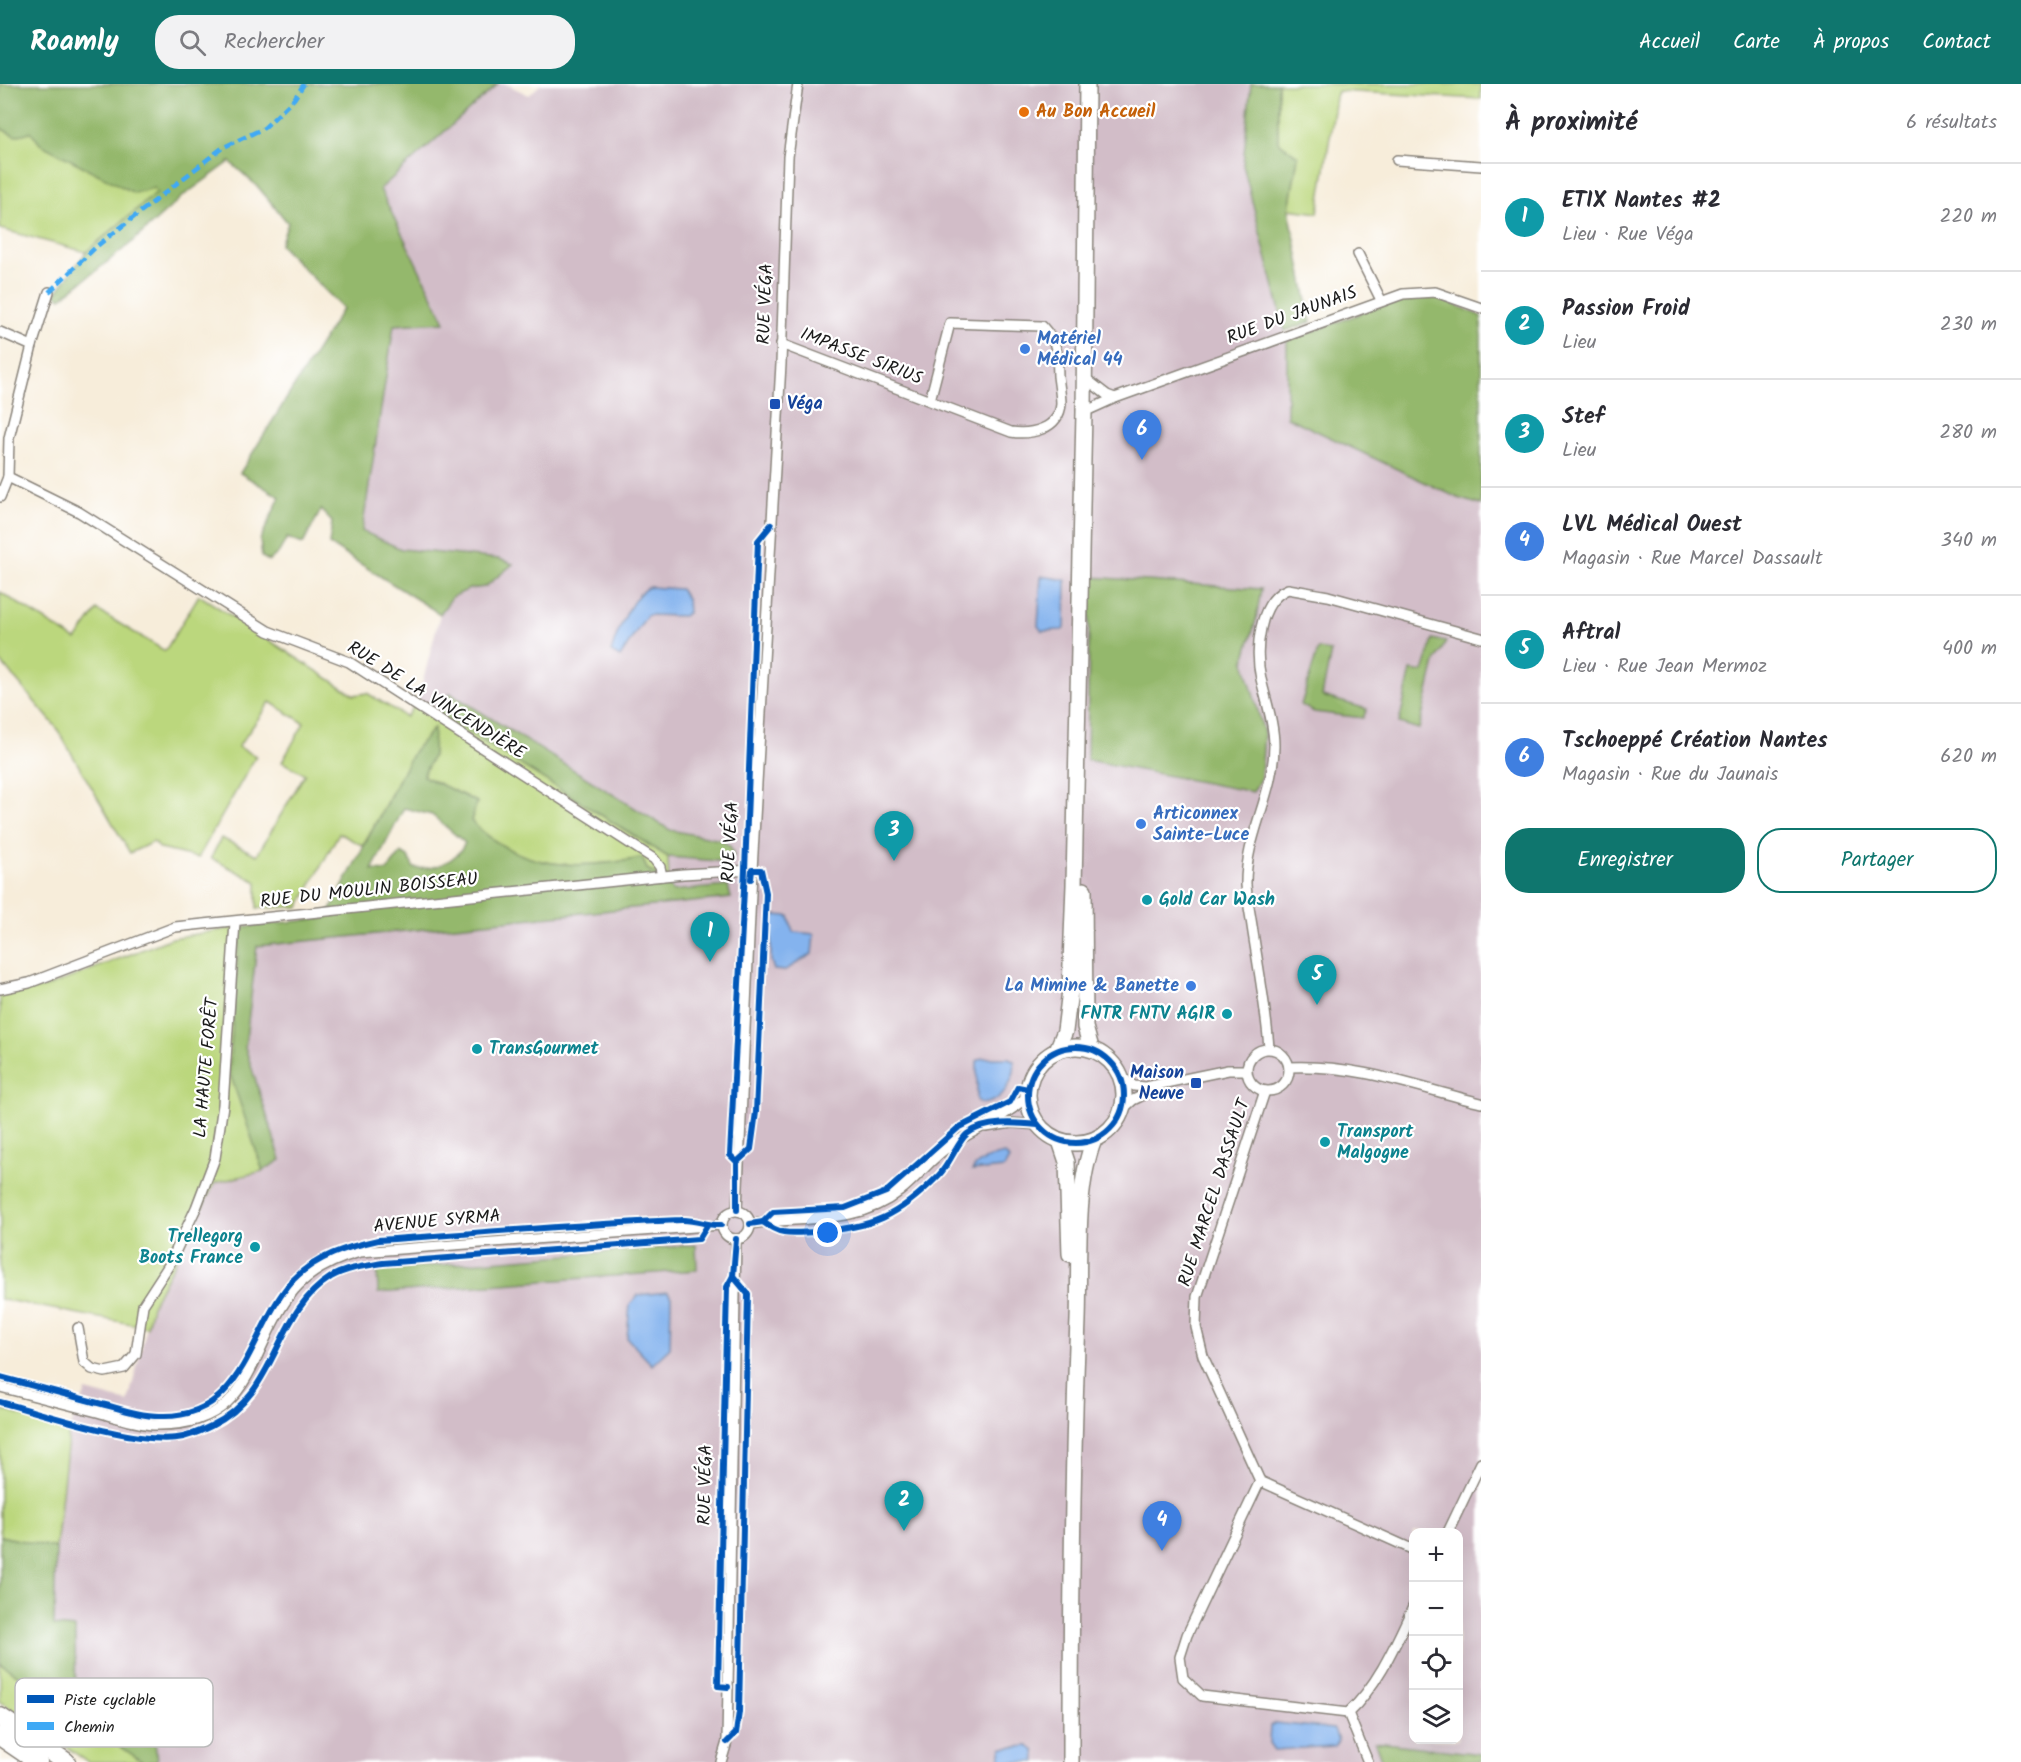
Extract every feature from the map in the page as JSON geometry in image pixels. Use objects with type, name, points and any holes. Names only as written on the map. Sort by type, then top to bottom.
[{"type":"highway","points":[[0,1717],[15,1727]]},
{"type":"highway","points":[[0,1736],[15,1746]]},
{"type":"highway","points":[[16,1747],[38,1762]]},
{"type":"highway","points":[[44,1747],[66,1762]]},
{"type":"main road","points":[[1057,1050],[1065,1031],[1070,990],[1084,412],[1087,84]]},
{"type":"main road","points":[[1078,704],[1083,784],[1085,1027],[1091,1048]]},
{"type":"main road","points":[[1071,1046],[1091,1048],[1109,1060],[1122,1077],[1125,1092],[1122,1110],[1112,1128],[1094,1140],[1077,1143],[1060,1141],[1038,1125],[1031,1114],[1028,1095],[1031,1077],[1037,1066],[1057,1050],[1071,1046]]},
{"type":"main road","points":[[1073,1424],[1082,1211],[1086,1168],[1094,1140]]},
{"type":"main road","points":[[1060,1141],[1067,1162],[1069,1195],[1073,1424],[1071,1762]]},
{"type":"main road","points":[[1063,1762],[1070,1675]]},
{"type":"street","name":"RUE VÉGA","points":[[737,1210],[752,874],[781,344],[789,142],[798,84]]},
{"type":"street","points":[[1397,160],[1481,166]]},
{"type":"street","points":[[1358,254],[1381,300]]},
{"type":"street","name":"RUE DU JAUNAIS","points":[[1084,412],[1115,398],[1381,300],[1423,291],[1435,292],[1481,308]]},
{"type":"street","points":[[0,497],[8,477],[9,438],[32,346],[49,292]]},
{"type":"street","name":"IMPASSE SIRIUS","points":[[781,344],[1011,432],[1025,434],[1044,429],[1054,422],[1061,406],[1056,341],[1042,326],[950,323],[930,400]]},
{"type":"street","points":[[0,332],[32,346]]},
{"type":"street","points":[[1084,377],[1091,385],[1115,398]]},
{"type":"street","name":"RUE DE LA VINCENDIÈRE","points":[[8,477],[80,512],[268,631],[349,662],[654,859],[660,867],[662,876]]},
{"type":"street","points":[[1269,1048],[1246,885],[1255,831],[1270,780],[1274,746],[1272,722],[1260,676],[1259,655],[1262,625],[1272,599],[1288,589],[1297,590],[1481,638]]},
{"type":"street","name":"RUE DU MOULIN BOISSEAU","points":[[0,989],[29,983],[175,927],[662,876],[752,874]]},
{"type":"street","name":"LA HAUTE FORÊT","points":[[78,1328],[84,1362],[92,1369],[105,1372],[124,1368],[136,1354],[143,1305],[168,1265],[196,1208],[215,1158],[223,1106],[235,922]]},
{"type":"street","points":[[1269,1048],[1281,1052],[1289,1067],[1283,1085],[1265,1091],[1254,1086],[1246,1070],[1254,1054],[1269,1048]]},
{"type":"street","points":[[1289,1067],[1330,1066],[1481,1103]]},
{"type":"street","points":[[1122,1077],[1140,1087],[1170,1084],[1228,1071],[1246,1070]]},
{"type":"street","points":[[1122,1110],[1141,1095],[1170,1084]]},
{"type":"street","name":"RUE MARCEL DASSAULT","points":[[1260,1481],[1203,1356],[1197,1327],[1197,1297],[1265,1091]]},
{"type":"street","points":[[750,1224],[840,1217],[866,1211],[901,1191],[943,1150],[1012,1110],[1028,1095]]},
{"type":"street","points":[[978,1128],[1012,1123],[1038,1125]]},
{"type":"street","points":[[737,1210],[747,1216],[750,1224],[744,1236],[736,1239],[724,1233],[722,1225],[724,1216],[737,1210]]},
{"type":"street","name":"AVENUE SYRMA","points":[[0,1387],[152,1425],[187,1422],[214,1410],[236,1393],[250,1376],[284,1306],[295,1290],[326,1265],[341,1257],[360,1252],[722,1225]]},
{"type":"street","name":"RUE VÉGA","points":[[721,1762],[727,1742],[736,1239]]},
{"type":"street","points":[[1450,1528],[1481,1463]]},
{"type":"street","points":[[1409,1548],[1260,1481],[1187,1635],[1180,1657],[1183,1678],[1202,1696],[1348,1713],[1360,1702],[1390,1654],[1409,1614]]},
{"type":"street","points":[[1348,1713],[1368,1762]]},
{"type":"shaded area","points":[[498,84],[506,84],[529,95],[541,84],[1251,84],[1243,165],[1287,338],[1287,417],[1458,498],[1481,505],[1481,1754],[1376,1742],[1382,1762],[143,1762],[121,1747],[213,1747],[213,1678],[76,1678],[75,1628],[54,1626],[56,1548],[69,1430],[86,1391],[128,1402],[152,1306],[215,1183],[262,1171],[281,1160],[245,1047],[257,946],[665,904],[667,856],[418,700],[440,614],[452,597],[469,589],[485,587],[513,564],[499,559],[401,549],[362,531],[394,324],[445,322],[380,189]]},
{"type":"green space","points":[[0,84],[224,136],[86,252],[0,229]]},
{"type":"green space","points":[[0,84],[498,84],[380,189],[445,322],[394,325],[362,531],[401,549],[499,559],[513,564],[485,587],[469,589],[452,597],[440,614],[329,544],[332,522],[321,510],[303,544],[287,538],[279,552],[269,561],[262,557],[260,540],[280,497],[240,473],[343,308],[280,245],[288,223],[258,187],[230,162],[183,196],[130,244],[61,298],[55,294],[86,252],[157,192],[154,188],[134,193],[40,144],[31,132],[15,136],[0,128]]},
{"type":"green space","points":[[1251,84],[1278,84],[1278,142],[1298,156],[1289,209],[1311,322],[1285,331],[1243,165]]},
{"type":"green space","points":[[1278,84],[1481,84],[1481,99],[1337,91],[1318,213],[1289,209],[1298,156],[1278,142]]},
{"type":"green space","points":[[1422,296],[1441,298],[1481,316],[1481,505],[1458,498],[1287,417],[1287,341],[1380,306]]},
{"type":"green space","points":[[1090,577],[1261,589],[1256,620],[1244,661],[1264,733],[1261,777],[1253,792],[1087,760]]},
{"type":"green space","points":[[0,592],[76,640],[97,610],[165,651],[199,595],[354,695],[367,693],[406,717],[418,700],[668,857],[669,883],[647,869],[642,858],[594,864],[550,863],[510,850],[490,837],[471,821],[477,802],[423,776],[433,755],[433,729],[414,751],[363,846],[339,833],[299,907],[257,908],[257,882],[211,858],[221,838],[257,855],[305,774],[282,762],[304,723],[270,702],[238,747],[256,756],[198,858],[161,849],[153,842],[130,853],[56,727],[0,661]]},
{"type":"green space","points":[[1433,639],[1446,642],[1435,662],[1419,729],[1399,723],[1411,670],[1423,672]]},
{"type":"green space","points":[[1318,649],[1331,651],[1322,696],[1367,709],[1363,718],[1314,712],[1301,705]]},
{"type":"green space","points":[[450,693],[670,830],[721,840],[730,846],[734,856],[730,862],[668,857],[438,713]]},
{"type":"green space","points":[[434,728],[433,755],[423,776],[477,802],[471,821],[510,850],[550,863],[572,865],[642,858],[647,869],[669,883],[672,891],[728,886],[731,898],[257,946],[245,1047],[281,1160],[263,1171],[229,1071],[240,927],[326,918],[414,751]],"holes":[[[404,808],[432,815],[465,843],[456,855],[444,863],[421,869],[414,868],[408,857],[401,853],[387,871],[372,870]]]},
{"type":"green space","points":[[240,927],[230,1071],[263,1171],[215,1183],[152,1306],[147,1327],[0,1299],[0,993],[44,988],[172,938]]},
{"type":"green space","points":[[696,1245],[697,1270],[378,1293],[377,1270]]},
{"type":"green space","points":[[0,1409],[69,1430],[56,1548],[0,1536]]},
{"type":"green space","points":[[0,1536],[56,1548],[54,1626],[75,1628],[76,1678],[22,1678],[0,1663]]},
{"type":"green space","points":[[0,1663],[22,1678],[15,1678],[15,1712],[0,1701]]},
{"type":"green space","points":[[1375,1742],[1481,1754],[1481,1762],[1382,1762]]},
{"type":"green space","points":[[66,1747],[121,1747],[143,1762],[88,1762]]},
{"type":"green space","points":[[121,1747],[156,1747],[157,1762],[143,1762]]},
{"type":"water","points":[[1041,576],[1066,580],[1065,628],[1062,630],[1042,631],[1038,626]]},
{"type":"water","points":[[650,587],[680,589],[687,599],[688,613],[683,616],[647,615],[620,657],[611,652],[621,625],[637,596]]},
{"type":"water","points":[[774,915],[789,916],[793,932],[814,934],[812,954],[784,971],[774,970],[771,961],[771,921]]},
{"type":"water","points":[[982,1058],[1009,1058],[1014,1061],[1014,1068],[1006,1090],[994,1101],[980,1103],[977,1100],[977,1061]]},
{"type":"water","points":[[1005,1154],[1009,1159],[1004,1168],[972,1171],[982,1161]]},
{"type":"water","points":[[668,1292],[671,1297],[670,1348],[652,1365],[627,1338],[630,1304],[638,1295]]},
{"type":"water","points":[[1275,1723],[1334,1729],[1338,1741],[1334,1746],[1274,1750],[1269,1743],[1270,1726]]},
{"type":"water","points":[[1028,1746],[1035,1751],[1036,1762],[999,1762],[1002,1748]]},
{"type":"marked path","points":[[49,292],[97,246],[222,148],[264,128],[294,99],[304,84]]},
{"type":"cycle path","points":[[737,1162],[730,1155],[745,870],[758,541],[771,525]]},
{"type":"cycle path","points":[[737,1210],[737,1162],[751,1149],[756,1112],[766,893],[761,870],[752,870],[751,879]]},
{"type":"cycle path","points":[[1076,1047],[1095,1050],[1110,1061],[1121,1076],[1124,1095],[1121,1114],[1110,1129],[1095,1140],[1076,1143],[1057,1140],[1042,1129],[1031,1114],[1028,1095],[1031,1076],[1042,1061],[1057,1050],[1076,1047]]},
{"type":"cycle path","points":[[750,1224],[763,1222],[773,1212],[845,1208],[886,1192],[958,1128],[1010,1102],[1018,1087],[1028,1089]]},
{"type":"cycle path","points":[[763,1222],[781,1232],[793,1233],[834,1230],[883,1218],[924,1189],[943,1170],[967,1134],[992,1124],[1038,1125]]},
{"type":"cycle path","points":[[0,1377],[136,1413],[152,1416],[189,1413],[211,1403],[228,1387],[242,1367],[278,1300],[293,1280],[312,1265],[344,1249],[378,1240],[567,1226],[681,1220],[721,1225]]},
{"type":"cycle path","points":[[0,1402],[137,1437],[159,1439],[186,1436],[199,1432],[234,1412],[251,1394],[264,1374],[297,1311],[312,1293],[331,1277],[343,1271],[383,1263],[699,1239],[707,1226]]},
{"type":"cycle path","points":[[728,1687],[718,1686],[727,1287],[733,1276],[736,1239]]},
{"type":"cycle path","points":[[727,1742],[736,1733],[739,1712],[748,1294],[733,1276]]},
{"type":"place","name":"Au Bon Accueil","points":[[1024,112]]},
{"type":"place","name":"Matériel Médical 44","points":[[1025,349]]},
{"type":"place","name":"Véga","points":[[775,404]]},
{"type":"place","name":"Tschoeppé Création Nantes","points":[[1142,460]]},
{"type":"place","name":"Articonnex Sainte-Luce","points":[[1141,824]]},
{"type":"place","name":"Stef","points":[[894,861]]},
{"type":"place","name":"Gold Car Wash","points":[[1147,900]]},
{"type":"place","name":"ETIX Nantes #2","points":[[710,962]]},
{"type":"place","name":"La Mimine & Banette","points":[[1191,986]]},
{"type":"place","name":"Aftral","points":[[1317,1005]]},
{"type":"place","name":"FNTR FNTV AGIR","points":[[1227,1014]]},
{"type":"place","name":"TransGourmet","points":[[477,1049]]},
{"type":"place","name":"Maison Neuve","points":[[1196,1083]]},
{"type":"place","name":"Transport Malgogne","points":[[1325,1142]]},
{"type":"place","name":"Trellegorg Boots France","points":[[255,1247]]},
{"type":"place","name":"Passion Froid","points":[[904,1531]]},
{"type":"place","name":"LVL Médical Ouest","points":[[1162,1551]]}]
